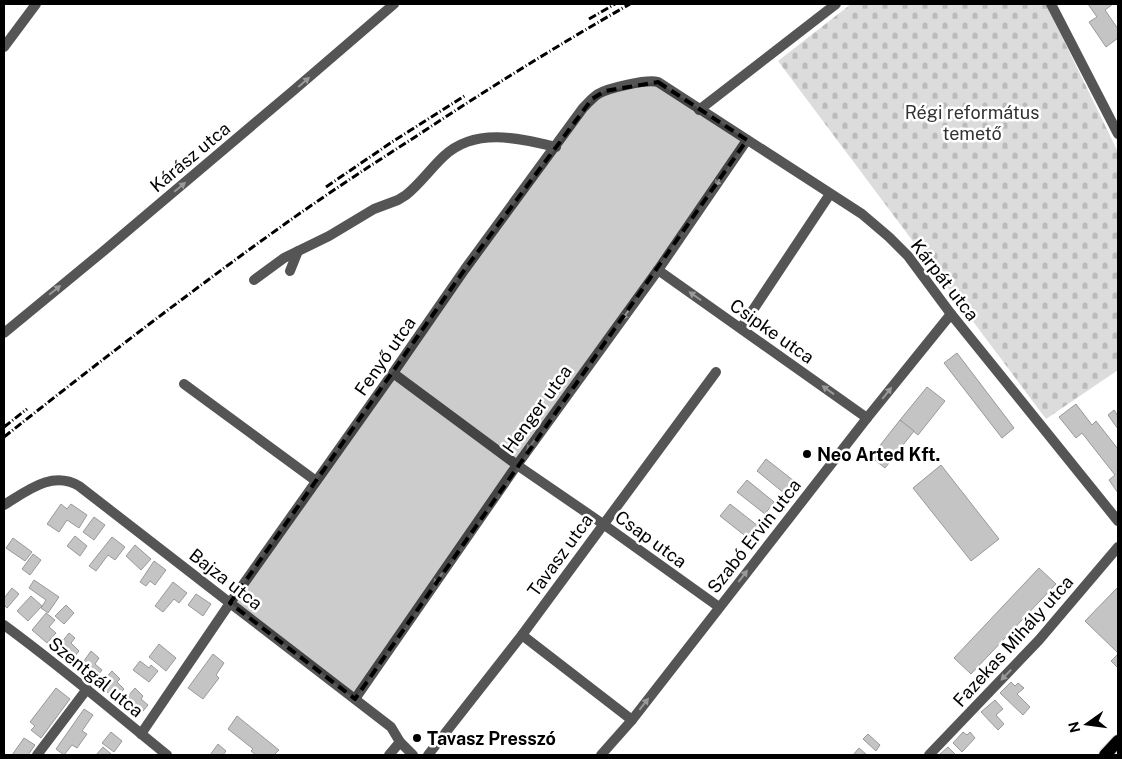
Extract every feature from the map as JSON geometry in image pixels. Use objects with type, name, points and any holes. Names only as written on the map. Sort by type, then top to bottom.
[{"type":"main road","points":[[1104,755],[1118,741]]},
{"type":"street","points":[[4,47],[36,4]]},
{"type":"street","name":"Kárász utca","points":[[4,333],[115,242],[394,4]]},
{"type":"street","points":[[700,110],[836,4]]},
{"type":"street","points":[[1051,4],[1118,134]]},
{"type":"street","name":"Fenyő utca","points":[[141,734],[316,480],[465,269],[583,108],[592,99],[605,91],[653,81],[658,82],[700,110]]},
{"type":"street","name":"Kárpát utca","points":[[700,110],[862,214],[889,237],[908,256],[951,314],[1118,521]]},
{"type":"street","points":[[254,280],[284,258],[329,236],[374,209],[406,195],[446,154],[470,140],[496,137],[525,139],[556,147]]},
{"type":"street","name":"Henger utca","points":[[355,699],[517,465],[658,270],[747,140]]},
{"type":"street","points":[[741,328],[830,194]]},
{"type":"street","points":[[290,271],[298,251]]},
{"type":"street","name":"Csipke utca","points":[[658,270],[867,418]]},
{"type":"street","name":"Szabó Ervin utca","points":[[602,755],[632,720],[867,418],[951,314]]},
{"type":"street","name":"Tavasz utca","points":[[428,755],[522,634],[716,372]]},
{"type":"street","name":"Csap utca","points":[[393,373],[517,465],[603,524],[719,608]]},
{"type":"street","points":[[184,384],[316,480]]},
{"type":"street","name":"Bajza utca","points":[[4,506],[27,490],[46,482],[61,479],[74,483],[391,727],[400,742],[413,755]]},
{"type":"street","name":"Fazekas Mihály utca","points":[[929,755],[1039,640],[1118,547]]},
{"type":"street","name":"Szentgál utca","points":[[4,625],[87,689],[166,755]]},
{"type":"street","points":[[522,634],[632,720]]},
{"type":"street","points":[[37,755],[87,689]]},
{"type":"street","points":[[389,755],[400,742]]},
{"type":"highlighted area","points":[[658,82],[747,140],[355,699],[230,603],[465,269],[592,99],[605,91]]},
{"type":"green space","name":"Régi református temető","points":[[851,4],[1046,4],[1118,152],[1118,370],[1046,419],[778,61]]},
{"type":"building","points":[[1088,4],[1113,4],[1105,10],[1118,29],[1118,38],[1106,47],[1089,22],[1097,17]]},
{"type":"building","points":[[957,353],[1014,428],[1002,438],[944,363]]},
{"type":"building","points":[[927,387],[945,401],[918,435],[900,420]]},
{"type":"building","points":[[1076,404],[1092,425],[1096,421],[1118,449],[1118,493],[1109,480],[1115,475],[1082,433],[1076,438],[1059,417]]},
{"type":"building","points":[[1114,410],[1118,416],[1118,429],[1108,415]]},
{"type":"building","points":[[900,420],[914,431],[885,468],[871,457]]},
{"type":"building","points":[[766,459],[794,481],[784,493],[757,471]]},
{"type":"building","points":[[941,465],[999,539],[971,561],[913,488]]},
{"type":"building","points":[[747,480],[774,502],[765,514],[737,492]]},
{"type":"building","points":[[61,504],[67,509],[71,504],[87,515],[79,528],[67,520],[59,532],[47,524]]},
{"type":"building","points":[[730,504],[758,526],[748,538],[720,516]]},
{"type":"building","points":[[94,517],[105,525],[94,540],[83,532]]},
{"type":"building","points":[[75,536],[87,546],[80,556],[67,546]]},
{"type":"building","points":[[112,537],[125,547],[115,560],[108,555],[96,571],[89,566]]},
{"type":"building","points":[[13,538],[32,552],[25,561],[6,548]]},
{"type":"building","points":[[135,545],[151,559],[141,570],[126,556]]},
{"type":"building","points":[[33,554],[41,560],[30,575],[22,569]]},
{"type":"building","points":[[154,561],[166,570],[155,585],[150,581],[146,586],[140,582]]},
{"type":"building","points":[[1039,568],[1056,584],[971,674],[954,658]]},
{"type":"building","points":[[34,580],[59,597],[48,613],[41,608],[46,600],[29,588]]},
{"type":"building","points":[[173,582],[187,593],[179,603],[174,599],[163,612],[155,606]]},
{"type":"building","points":[[1118,587],[1118,653],[1085,621]]},
{"type":"building","points":[[12,588],[19,594],[7,608],[4,605],[4,598]]},
{"type":"building","points":[[196,594],[211,604],[203,616],[188,605]]},
{"type":"building","points":[[31,596],[42,606],[28,621],[17,611]]},
{"type":"building","points":[[66,605],[74,613],[64,624],[55,616]]},
{"type":"building","points":[[46,613],[55,620],[49,627],[56,633],[47,643],[32,630]]},
{"type":"building","points":[[69,633],[75,638],[71,643],[79,651],[70,662],[56,649]]},
{"type":"building","points":[[159,644],[176,658],[166,671],[149,657]]},
{"type":"building","points":[[91,651],[99,658],[95,664],[102,670],[94,680],[79,668]]},
{"type":"building","points":[[213,654],[224,663],[216,675],[219,678],[203,699],[188,688]]},
{"type":"building","points":[[1118,654],[1118,668],[1111,661]]},
{"type":"building","points":[[140,661],[149,668],[151,665],[158,671],[149,682],[133,670]]},
{"type":"building","points":[[112,671],[120,679],[117,682],[124,689],[115,699],[99,685]]},
{"type":"building","points":[[1011,682],[1015,686],[1018,683],[1024,688],[1017,694],[1030,707],[1023,715],[1000,693]]},
{"type":"building","points":[[56,688],[70,699],[41,738],[31,730],[35,726],[30,722]]},
{"type":"building","points":[[135,688],[143,696],[141,699],[148,705],[138,717],[122,703]]},
{"type":"building","points":[[995,700],[1003,709],[996,715],[1004,724],[998,730],[981,712]]},
{"type":"building","points":[[84,709],[93,715],[82,731],[87,734],[77,748],[72,745],[64,755],[56,749]]},
{"type":"building","points":[[237,716],[279,750],[274,755],[256,755],[251,751],[253,749],[228,729]]},
{"type":"building","points":[[111,732],[122,741],[114,752],[102,743]]},
{"type":"building","points":[[963,732],[967,735],[970,732],[975,738],[962,752],[953,743]]},
{"type":"building","points":[[868,734],[880,745],[876,751],[863,739]]},
{"type":"building","points":[[24,738],[35,745],[28,755],[12,755]]},
{"type":"building","points":[[218,744],[226,751],[223,755],[210,755]]},
{"type":"building","points":[[103,747],[111,754],[96,755]]},
{"type":"building","points":[[948,747],[956,755],[939,755]]},
{"type":"building","points":[[859,748],[867,755],[853,755]]},
{"type":"railway","points":[[589,19],[615,4]]},
{"type":"railway","points":[[4,437],[176,304],[314,204],[493,87],[630,4]]},
{"type":"railway","points":[[326,187],[466,95]]},
{"type":"railway","points":[[4,427],[27,409]]},
{"type":"place","name":"Neo Arted Kft.","points":[[807,454]]},
{"type":"place","name":"Tavasz Presszó","points":[[417,738]]}]
